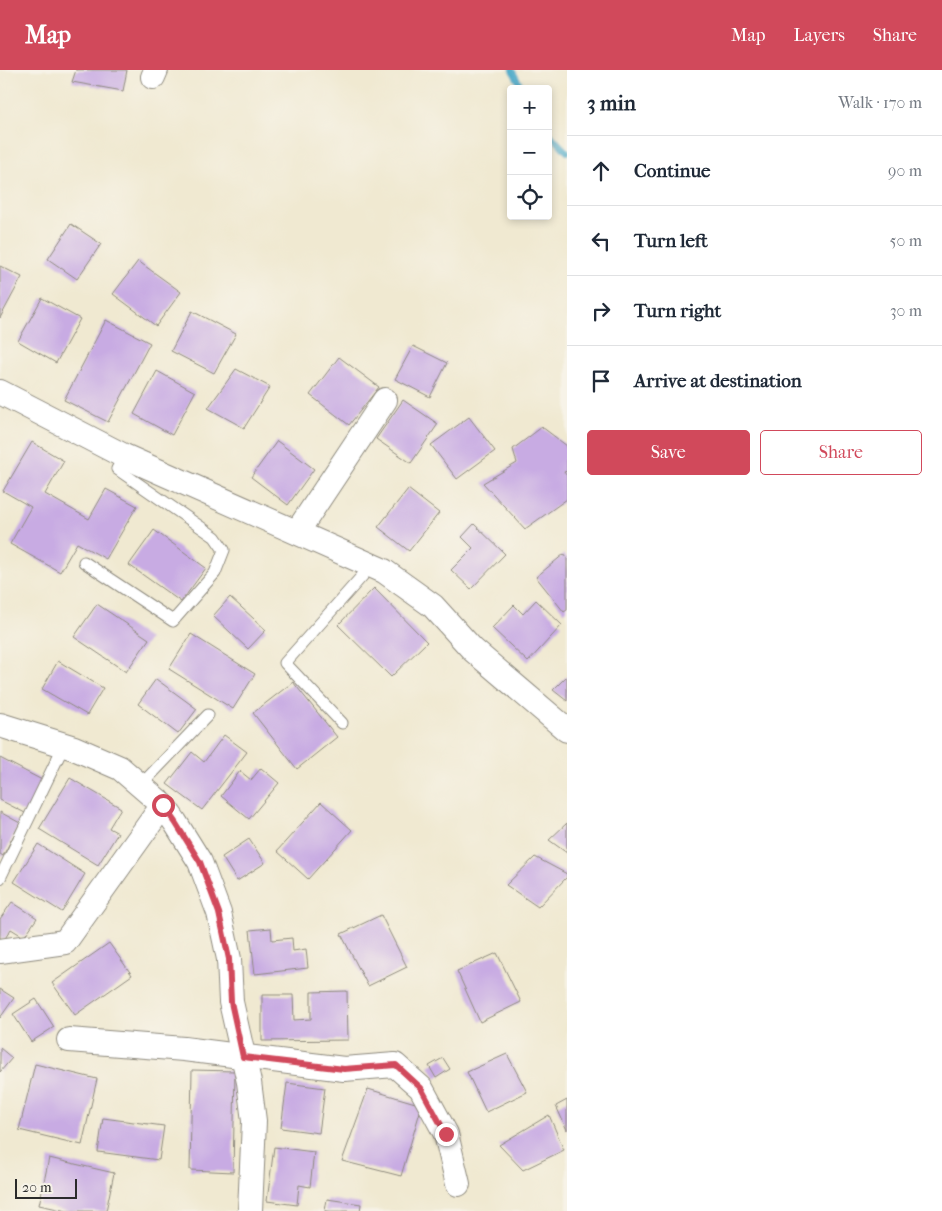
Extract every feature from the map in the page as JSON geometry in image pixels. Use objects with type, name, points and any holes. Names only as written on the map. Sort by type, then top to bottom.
[{"type":"street","points":[[0,392],[124,456],[384,570],[433,606],[473,650],[567,730]]},
{"type":"street","points":[[298,532],[385,400]]},
{"type":"street","points":[[0,724],[64,745],[120,768],[163,805],[200,862],[219,913],[229,959],[231,1002],[249,1082],[254,1122],[250,1211]]},
{"type":"street","points":[[0,951],[65,942],[163,805]]},
{"type":"street","points":[[70,1040],[184,1049],[344,1069],[396,1065],[421,1088],[446,1134],[458,1184]]},
{"type":"lane","points":[[84,562],[173,621],[216,573],[224,550],[216,537],[117,469],[124,456]]},
{"type":"lane","points":[[342,723],[285,663],[372,565]]},
{"type":"lane","points":[[140,786],[208,715]]},
{"type":"lane","points":[[0,878],[64,745]]},
{"type":"building","points":[[76,70],[127,70],[123,91],[72,82]]},
{"type":"building","points":[[71,224],[101,244],[77,279],[48,259]]},
{"type":"building","points":[[138,261],[181,292],[156,326],[113,294]]},
{"type":"building","points":[[0,266],[22,277],[0,318]]},
{"type":"building","points":[[42,298],[80,319],[56,363],[18,341]]},
{"type":"building","points":[[192,311],[236,334],[214,373],[171,351]]},
{"type":"building","points":[[106,320],[150,343],[108,422],[64,400]]},
{"type":"building","points":[[413,346],[447,363],[430,397],[395,379]]},
{"type":"building","points":[[339,357],[379,387],[349,425],[310,395]]},
{"type":"building","points":[[236,369],[270,387],[244,428],[208,408]]},
{"type":"building","points":[[157,371],[195,392],[172,435],[134,414]]},
{"type":"building","points":[[403,400],[438,424],[411,463],[376,439]]},
{"type":"building","points":[[469,417],[495,451],[457,479],[431,445]]},
{"type":"building","points":[[542,427],[567,446],[567,471],[564,472],[567,476],[567,499],[525,529],[483,483],[517,463],[513,449]]},
{"type":"building","points":[[277,441],[314,469],[288,505],[251,477]]},
{"type":"building","points":[[32,442],[64,461],[45,494],[89,519],[106,489],[137,506],[106,559],[77,543],[60,572],[10,544],[31,507],[3,491]]},
{"type":"building","points":[[408,489],[439,513],[409,551],[378,527]]},
{"type":"building","points":[[474,524],[505,554],[471,589],[451,570],[473,548],[462,537]]},
{"type":"building","points":[[154,530],[206,568],[181,602],[129,565]]},
{"type":"building","points":[[564,554],[567,558],[567,610],[564,612],[536,577]]},
{"type":"building","points":[[374,588],[427,642],[391,677],[338,625]]},
{"type":"building","points":[[230,597],[266,630],[248,649],[213,616]]},
{"type":"building","points":[[536,600],[562,625],[528,662],[492,628],[514,605],[523,614]]},
{"type":"building","points":[[97,604],[149,639],[126,672],[74,637]]},
{"type":"building","points":[[191,634],[255,674],[233,709],[169,669]]},
{"type":"building","points":[[58,661],[103,688],[87,715],[42,689]]},
{"type":"building","points":[[567,676],[567,701],[553,690]]},
{"type":"building","points":[[156,679],[197,709],[178,734],[138,704]]},
{"type":"building","points":[[293,682],[337,737],[297,769],[253,713]]},
{"type":"building","points":[[224,735],[247,752],[202,810],[167,784],[192,752],[204,762]]},
{"type":"building","points":[[0,758],[44,781],[27,814],[0,800]]},
{"type":"building","points":[[261,768],[279,783],[249,819],[221,796],[240,771],[251,780]]},
{"type":"building","points":[[70,778],[121,808],[109,828],[118,833],[98,865],[39,829]]},
{"type":"building","points":[[321,802],[352,830],[308,879],[277,851]]},
{"type":"building","points":[[0,812],[20,823],[3,856],[0,854]]},
{"type":"building","points":[[567,823],[567,853],[549,840]]},
{"type":"building","points":[[249,839],[265,863],[237,881],[222,857]]},
{"type":"building","points":[[38,844],[85,874],[62,912],[14,882]]},
{"type":"building","points":[[535,857],[567,874],[567,877],[538,907],[506,885]]},
{"type":"building","points":[[12,902],[37,918],[24,937],[11,929],[4,940],[0,938],[0,919]]},
{"type":"building","points":[[381,915],[407,967],[368,986],[341,934]]},
{"type":"building","points":[[271,928],[272,940],[292,938],[293,951],[306,949],[308,968],[255,974],[250,930]]},
{"type":"building","points":[[109,943],[132,975],[75,1015],[52,983]]},
{"type":"building","points":[[497,953],[521,1002],[480,1022],[457,971]]},
{"type":"building","points":[[0,989],[14,998],[0,1018]]},
{"type":"building","points":[[347,991],[348,1040],[262,1041],[262,995],[293,995],[294,1020],[311,1019],[311,992]]},
{"type":"building","points":[[36,999],[54,1027],[31,1042],[13,1014]]},
{"type":"building","points":[[0,1048],[12,1058],[0,1072]]},
{"type":"building","points":[[507,1054],[527,1092],[486,1112],[467,1072]]},
{"type":"building","points":[[443,1058],[450,1069],[436,1078],[429,1066]]},
{"type":"building","points":[[35,1064],[97,1079],[82,1145],[19,1130]]},
{"type":"building","points":[[192,1070],[235,1071],[233,1172],[190,1170]]},
{"type":"building","points":[[287,1083],[325,1088],[319,1133],[281,1128]]},
{"type":"building","points":[[368,1089],[422,1105],[401,1176],[342,1161]]},
{"type":"building","points":[[567,1100],[567,1130],[556,1106]]},
{"type":"building","points":[[549,1115],[564,1150],[523,1170],[499,1145]]},
{"type":"building","points":[[103,1118],[164,1126],[159,1160],[98,1152]]},
{"type":"building","points":[[274,1147],[314,1152],[310,1187],[299,1185],[297,1205],[267,1201]]},
{"type":"building","points":[[49,1158],[114,1173],[106,1211],[67,1211],[39,1205]]},
{"type":"building","points":[[327,1199],[361,1204],[360,1211],[325,1211]]},
{"type":"waterway","points":[[512,70],[521,85]]},
{"type":"waterway","points":[[552,136],[567,152]]},
{"type":"route","points":[[163,805],[200,862],[219,913],[229,959],[231,1002],[243,1057],[344,1069],[396,1065],[421,1088],[446,1134]]}]
